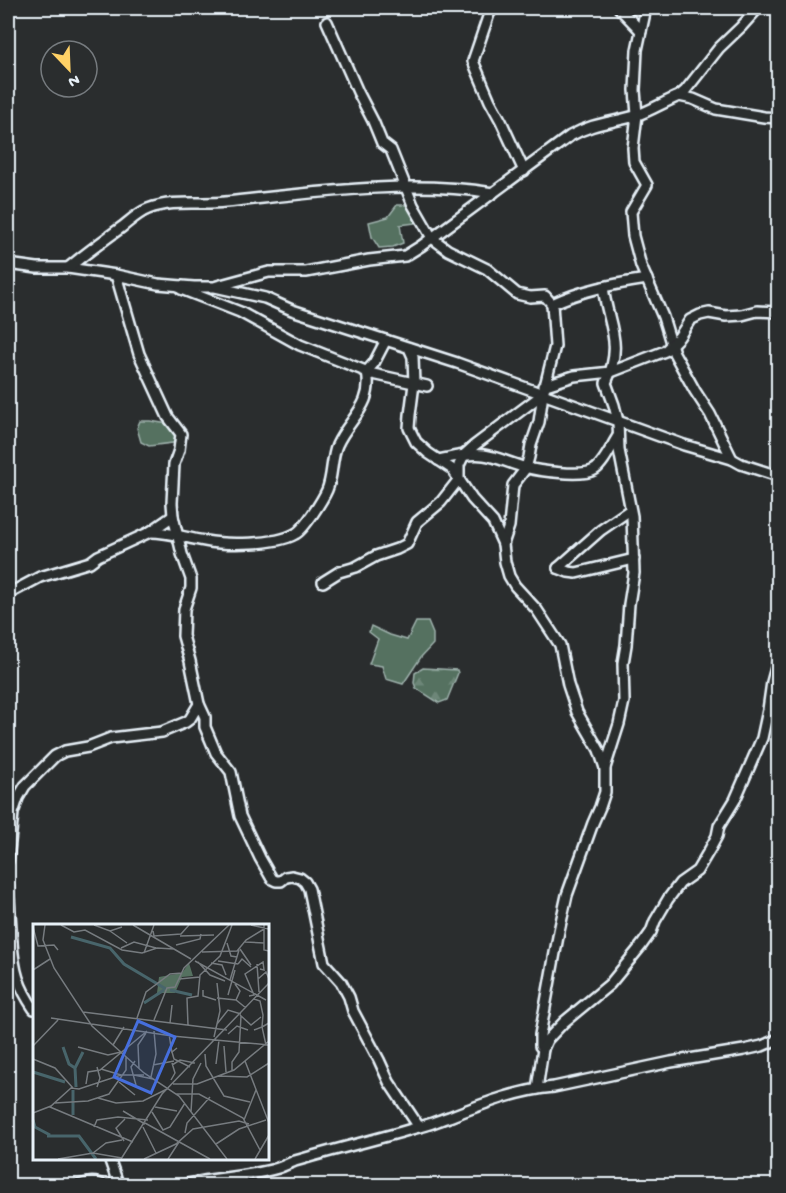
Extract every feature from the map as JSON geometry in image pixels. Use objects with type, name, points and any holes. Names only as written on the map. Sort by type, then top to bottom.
[{"type":"street","points":[[493,8],[473,61],[524,171]]},
{"type":"street","points":[[619,8],[641,31]]},
{"type":"street","points":[[646,8],[637,50],[634,90],[637,115],[633,148],[634,162],[647,185],[631,212],[632,230],[641,266],[663,317],[674,353],[710,414],[732,459]]},
{"type":"street","points":[[215,287],[269,272],[306,272],[405,256],[570,136],[584,128],[637,115],[679,96],[719,48],[758,8]]},
{"type":"street","points":[[327,22],[382,143],[391,150],[413,205],[432,238],[448,250],[487,269],[518,294],[530,297],[545,296],[552,304],[555,346],[539,422],[526,468],[513,485],[509,526],[503,544]]},
{"type":"street","points":[[679,96],[693,99],[716,109],[778,117]]},
{"type":"street","points":[[68,268],[134,217],[158,206],[179,202],[217,203],[365,189],[453,187],[493,193]]},
{"type":"street","points":[[8,264],[116,274],[158,284],[215,287],[265,298],[292,310],[457,363],[528,389],[544,390],[618,421],[778,476]]},
{"type":"street","points":[[116,274],[139,354],[168,417],[181,434],[174,464],[173,516],[191,579],[191,588],[184,609],[183,636],[199,704],[205,717],[205,727],[216,753],[231,772],[240,816],[272,879],[281,881],[292,876],[304,882],[311,897],[324,963],[341,982],[389,1082],[419,1127]]},
{"type":"street","points":[[552,304],[586,291],[647,279]]},
{"type":"street","points":[[170,285],[240,312],[300,345],[367,371],[427,386]]},
{"type":"street","points":[[543,1049],[540,1046],[540,1035],[567,895],[605,792],[605,768],[624,701],[623,663],[634,559],[618,421],[606,383],[615,353],[615,339],[603,287]]},
{"type":"street","points":[[323,582],[339,572],[356,567],[376,556],[407,544],[417,522],[441,501],[459,479],[459,465],[464,455],[544,390],[574,376],[611,372],[665,351],[690,320],[700,315],[726,316],[757,311],[778,312]]},
{"type":"street","points":[[367,371],[386,340]]},
{"type":"street","points":[[409,348],[413,357],[414,384],[409,428],[416,442],[452,470],[472,499],[493,522],[503,544],[505,562],[514,586],[537,610],[560,645],[568,685],[577,712],[599,750],[605,768]]},
{"type":"street","points":[[150,531],[206,541],[244,543],[280,539],[296,534],[302,529],[327,489],[341,437],[357,416],[368,393],[367,371]]},
{"type":"street","points":[[438,460],[464,455],[485,455],[526,468],[585,473],[595,470],[618,436]]},
{"type":"street","points":[[630,510],[601,530],[558,568],[576,573],[634,559]]},
{"type":"street","points":[[8,594],[40,577],[90,562],[150,531],[173,516]]},
{"type":"street","points":[[537,1089],[543,1049],[553,1033],[610,984],[646,939],[668,899],[680,884],[697,871],[710,849],[724,817],[735,800],[762,738],[778,660]]},
{"type":"street","points":[[8,861],[11,822],[18,798],[25,786],[55,756],[111,738],[162,732],[190,719],[199,704]]},
{"type":"street","points":[[8,882],[13,966],[33,1007]]},
{"type":"street","points":[[180,1185],[279,1168],[294,1161],[419,1127],[537,1089],[744,1050],[778,1039]]},
{"type":"street","points":[[110,1160],[119,1185]]},
{"type":"street","points":[[75,1185],[88,1182],[104,1185]]},
{"type":"green space","points":[[397,205],[413,205],[423,222],[400,225],[403,243],[393,247],[379,248],[372,237],[369,222],[388,217]]},
{"type":"green space","points":[[140,421],[174,425],[180,442],[149,446],[141,442],[137,428]]},
{"type":"green space","points":[[416,622],[428,622],[433,634],[433,644],[403,684],[386,679],[382,666],[369,664],[378,639],[369,632],[371,626],[407,640]]},
{"type":"green space","points":[[423,668],[457,670],[458,673],[447,700],[439,703],[416,688],[415,673]]}]
